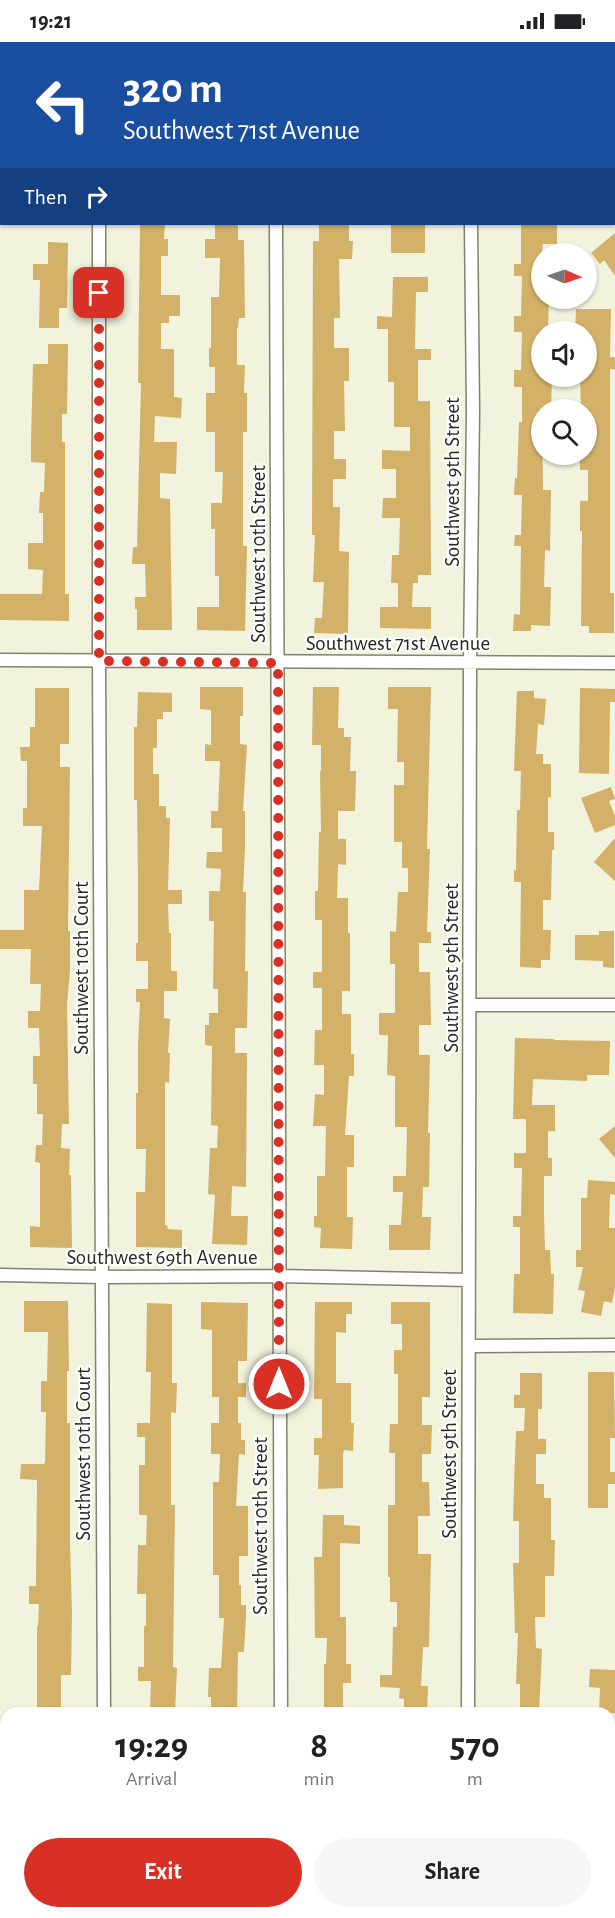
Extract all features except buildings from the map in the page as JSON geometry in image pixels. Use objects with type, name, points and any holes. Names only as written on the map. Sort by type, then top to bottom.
[{"type":"street","name":"Southwest 10th Court","points":[[99,225],[104,1707]]},
{"type":"street","name":"Southwest 10th Street","points":[[276,225],[281,1707]]},
{"type":"street","name":"Southwest 9th Street","points":[[468,1707],[470,663],[473,410],[471,225]]},
{"type":"street","name":"Southwest 71st Avenue","points":[[0,660],[615,663]]},
{"type":"street","points":[[470,1005],[615,1005]]},
{"type":"street","name":"Southwest 69th Avenue","points":[[0,1275],[279,1276],[469,1280]]},
{"type":"street","points":[[469,1346],[615,1345]]},
{"type":"route","points":[[99,293],[99,661],[278,663],[279,1384]]}]
